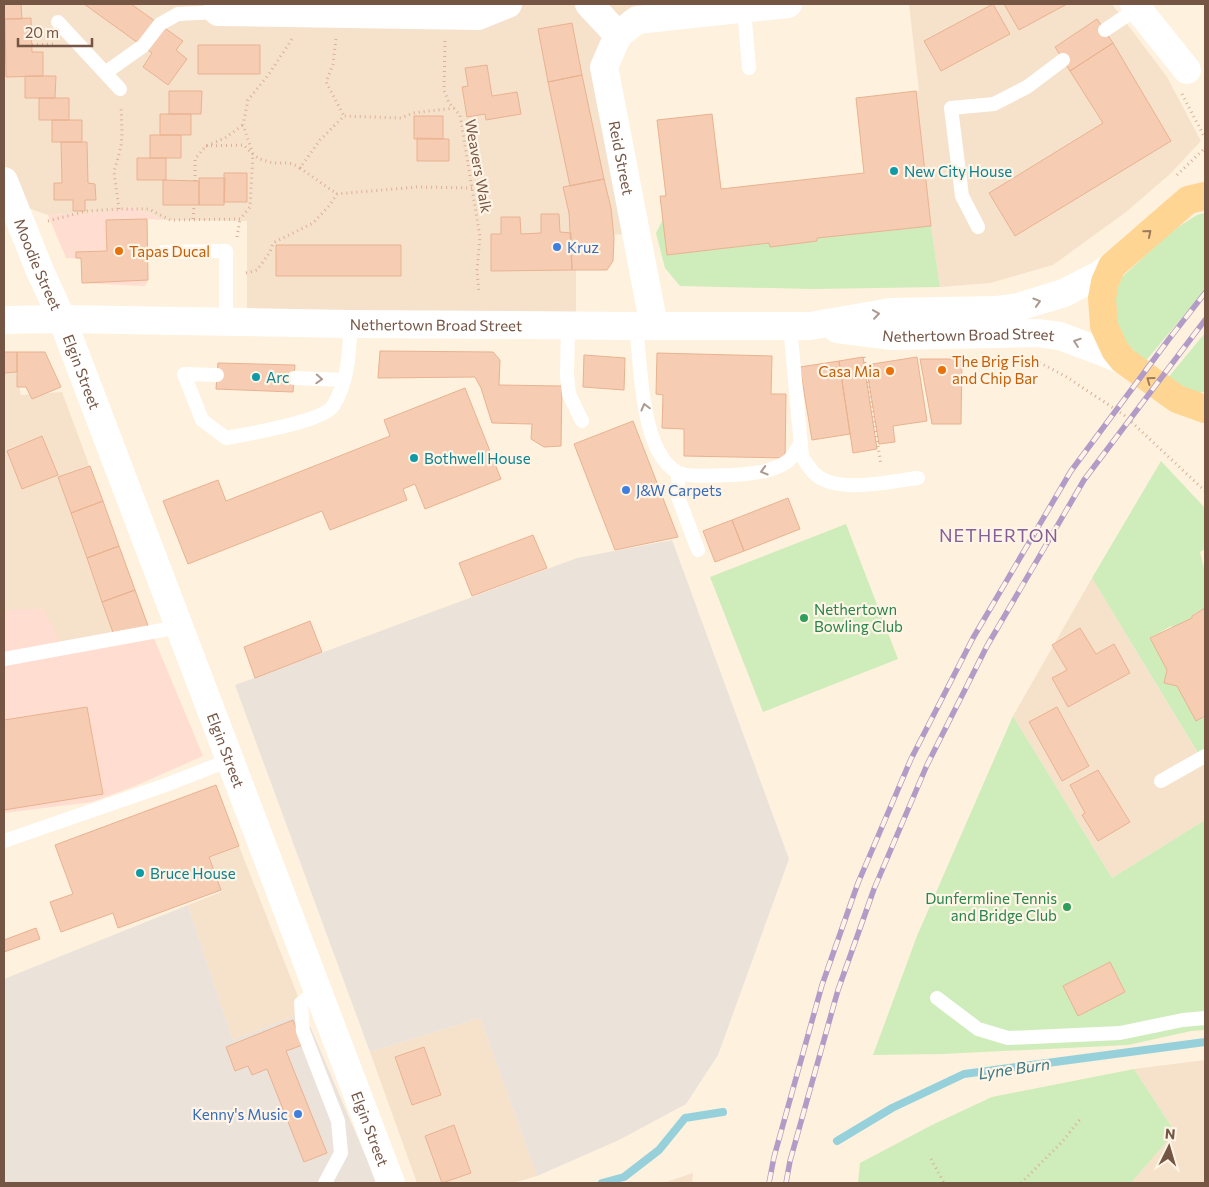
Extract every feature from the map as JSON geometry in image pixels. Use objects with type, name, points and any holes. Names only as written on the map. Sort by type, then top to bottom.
[{"type":"main road","points":[[1200,192],[1112,266],[1105,282],[1102,312],[1104,326],[1123,360],[1177,399],[1205,430]]},
{"type":"main road","points":[[1177,399],[1205,409]]},
{"type":"street","points":[[218,8],[297,13],[478,16],[508,4]]},
{"type":"street","points":[[589,4],[618,35],[637,20],[788,4]]},
{"type":"street","points":[[1136,6],[1187,70]]},
{"type":"street","name":"Reid Street","points":[[618,35],[604,66],[645,326]]},
{"type":"street","name":"Moodie Street","points":[[11,204],[62,319]]},
{"type":"street","name":"Nethertown Broad Street","points":[[800,326],[891,312],[996,310],[1018,307],[1064,293],[1112,266]]},
{"type":"street","name":"Elgin Street","points":[[62,319],[390,1183]]},
{"type":"street","name":"Nethertown Broad Street","points":[[4,320],[800,326],[892,336],[1037,333],[1060,336],[1123,360]]},
{"type":"lane","points":[[1105,30],[1136,6]]},
{"type":"lane","points":[[105,73],[143,46],[160,24],[178,14],[218,8]]},
{"type":"lane","points":[[744,9],[748,68]]},
{"type":"lane","points":[[58,22],[120,89]]},
{"type":"lane","points":[[978,227],[962,196],[951,108],[994,104],[1027,87],[1063,60]]},
{"type":"lane","points":[[163,252],[226,251],[226,322]]},
{"type":"lane","points":[[217,375],[184,374],[202,420],[226,438],[306,422],[332,408],[344,380],[348,363],[350,324]]},
{"type":"lane","points":[[568,325],[567,376],[569,394],[582,421]]},
{"type":"lane","points":[[645,326],[642,400],[657,450],[666,463],[678,474],[752,474],[789,461],[801,443]]},
{"type":"lane","points":[[800,326],[802,457],[814,473],[828,482],[855,485],[918,478]]},
{"type":"lane","points":[[294,378],[344,380]]},
{"type":"lane","points":[[678,474],[678,497],[698,550]]},
{"type":"lane","points":[[4,659],[179,627]]},
{"type":"lane","points":[[1161,781],[1205,756]]},
{"type":"lane","points":[[4,841],[154,789],[230,760]]},
{"type":"lane","points":[[317,991],[301,1003],[303,1031],[338,1121],[341,1153],[325,1183]]},
{"type":"lane","points":[[937,998],[978,1029],[1008,1038],[1120,1033],[1183,1020],[1205,1018]]},
{"type":"path","points":[[11,204],[86,211],[149,209],[170,220],[240,219],[250,206],[253,154],[243,125],[248,100],[269,74],[292,40],[297,13]]},
{"type":"path","points":[[337,14],[336,48],[333,64],[326,82],[344,116]]},
{"type":"path","name":"Weavers Walk","points":[[445,16],[444,90],[449,103],[460,115],[473,188],[475,215],[480,237],[477,270],[478,293]]},
{"type":"path","points":[[118,209],[114,172],[121,148],[120,89]]},
{"type":"path","points":[[300,168],[320,140],[344,116],[401,118],[413,113],[454,108]]},
{"type":"path","points":[[194,181],[195,159],[206,146],[225,138],[243,125]]},
{"type":"path","points":[[206,146],[244,145],[253,154],[267,162],[292,162],[337,194],[417,187],[473,188]]},
{"type":"path","points":[[226,280],[257,270],[270,252],[273,243],[313,223],[337,194]]},
{"type":"path","points":[[193,219],[194,205]]},
{"type":"path","points":[[863,349],[884,482]]},
{"type":"path","points":[[1020,1183],[1062,1142],[1081,1118]]},
{"type":"path","points":[[931,1159],[944,1183]]},
{"type":"shaded area","points":[[4,4],[788,4],[637,20],[604,67],[636,234],[576,236],[576,326],[247,322],[247,221],[165,220],[132,207],[104,212],[48,215],[13,203],[4,181]]},
{"type":"shaded area","points":[[909,4],[1112,4],[1167,77],[1201,141],[1169,175],[1126,212],[1053,265],[990,283],[940,287],[931,226],[916,91],[919,91]]},
{"type":"shaded area","points":[[132,207],[165,220],[147,219],[148,280],[145,286],[82,283],[81,259],[66,258],[48,215],[104,212]]},
{"type":"shaded area","points":[[4,352],[11,352],[21,395],[62,392],[150,629],[62,647],[4,610]]},
{"type":"shaded area","points":[[672,540],[789,859],[718,1055],[686,1104],[619,1140],[537,1176],[480,1018],[370,1052],[235,685],[577,558]]},
{"type":"shaded area","points":[[1092,578],[1205,765],[1205,820],[1112,878],[1013,716]]},
{"type":"shaded area","points":[[44,609],[62,647],[150,629],[203,756],[135,786],[92,802],[4,813],[4,610]]},
{"type":"shaded area","points":[[239,846],[304,1012],[233,1040],[188,905],[221,892],[209,857]]},
{"type":"shaded area","points":[[188,905],[233,1040],[304,1012],[377,1183],[4,1183],[4,979]]},
{"type":"shaded area","points":[[480,1018],[537,1176],[513,1183],[417,1183],[370,1052]]},
{"type":"shaded area","points":[[1205,1060],[1205,1183],[1131,1183],[1175,1132],[1134,1069]]},
{"type":"shaded area","points":[[693,1173],[692,1183],[663,1183]]},
{"type":"green space","points":[[1205,213],[1205,290],[1144,363],[1124,343],[1115,321],[1114,289],[1121,278],[1172,231],[1197,215]]},
{"type":"green space","points":[[663,219],[667,255],[769,243],[770,247],[817,241],[817,238],[931,226],[940,287],[812,289],[680,286],[665,268],[656,233]]},
{"type":"green space","points":[[1205,333],[1205,392],[1192,393],[1167,379]]},
{"type":"green space","points":[[1161,461],[1205,508],[1205,549],[1200,552],[1205,572],[1205,608],[1192,615],[1192,618],[1173,628],[1171,626],[1150,638],[1167,670],[1164,683],[1177,686],[1196,721],[1205,716],[1205,756],[1201,758],[1092,578]]},
{"type":"green space","name":"Nethertown Bowling Club","points":[[846,524],[898,659],[763,712],[710,577]]},
{"type":"green space","name":"Dunfermline Tennis and Bridge Club","points":[[1013,716],[1112,878],[1205,820],[1205,1030],[1191,1031],[1128,1045],[942,1054],[873,1055],[917,936]]},
{"type":"green space","points":[[1134,1069],[1175,1132],[1131,1183],[858,1183],[860,1163],[934,1124],[992,1097]]},
{"type":"building","points":[[4,4],[21,4],[22,19],[4,19]]},
{"type":"building","points":[[84,4],[131,4],[183,41],[176,50],[187,59],[168,85],[143,67],[152,53]]},
{"type":"building","points":[[993,4],[1010,34],[941,71],[924,41]]},
{"type":"building","points":[[1004,4],[1067,4],[1019,30]]},
{"type":"building","points":[[31,18],[32,52],[43,52],[43,76],[6,77],[5,19]]},
{"type":"building","points":[[1097,19],[1113,43],[1070,71],[1055,47]]},
{"type":"building","points":[[572,23],[582,75],[548,82],[538,29]]},
{"type":"building","points":[[1113,43],[1171,141],[1015,236],[989,193],[1103,123],[1070,71]]},
{"type":"building","points":[[198,45],[260,45],[260,74],[198,74]]},
{"type":"building","points":[[487,65],[492,96],[517,92],[521,114],[486,120],[485,114],[467,117],[462,87],[468,86],[465,68]]},
{"type":"building","points":[[582,75],[604,179],[570,186],[548,82]]},
{"type":"building","points":[[25,76],[56,76],[55,98],[25,98]]},
{"type":"building","points":[[169,91],[202,91],[201,114],[169,114]]},
{"type":"building","name":"New City House","points":[[916,91],[931,226],[817,238],[817,241],[770,247],[769,243],[667,255],[660,196],[666,196],[657,120],[712,114],[721,189],[864,173],[856,98]]},
{"type":"building","points":[[39,98],[69,98],[69,120],[39,120]]},
{"type":"building","points":[[160,114],[191,114],[191,135],[160,135]]},
{"type":"building","points":[[414,116],[443,116],[443,139],[414,139]]},
{"type":"building","points":[[52,120],[82,120],[82,142],[52,142]]},
{"type":"building","points":[[150,135],[181,135],[181,158],[150,158]]},
{"type":"building","points":[[417,138],[449,139],[449,161],[417,161]]},
{"type":"building","points":[[61,142],[87,142],[88,183],[95,184],[96,200],[85,200],[85,211],[73,211],[73,200],[54,200],[54,183],[62,183]]},
{"type":"building","points":[[137,158],[166,158],[166,180],[137,180]]},
{"type":"building","points":[[224,173],[247,173],[247,202],[224,202]]},
{"type":"building","points":[[199,178],[225,178],[224,205],[199,205]]},
{"type":"building","points":[[604,179],[611,208],[614,238],[613,261],[607,270],[572,270],[569,213],[563,187]]},
{"type":"building","points":[[163,180],[199,181],[199,205],[163,205]]},
{"type":"building","points":[[541,214],[559,214],[560,232],[571,233],[572,270],[491,271],[491,234],[501,234],[501,217],[520,217],[521,234],[541,233]]},
{"type":"building","name":"Tapas Ducal","points":[[147,219],[148,280],[82,283],[81,258],[76,258],[76,252],[107,251],[106,220]]},
{"type":"building","points":[[276,245],[401,245],[401,276],[276,276]]},
{"type":"building","points":[[380,351],[493,352],[500,360],[499,385],[562,386],[561,446],[544,447],[531,439],[532,424],[492,423],[481,388],[475,377],[378,378]]},
{"type":"building","points":[[4,352],[17,352],[17,372],[4,373]]},
{"type":"building","points":[[17,352],[45,352],[61,387],[32,399],[26,387],[17,387]]},
{"type":"building","points":[[657,353],[772,356],[771,394],[786,394],[785,458],[684,456],[684,429],[662,428],[663,395],[656,394]]},
{"type":"building","points":[[584,355],[625,358],[624,390],[583,387]]},
{"type":"building","points":[[863,357],[877,449],[853,453],[839,361]]},
{"type":"building","points":[[917,357],[927,421],[893,426],[895,442],[879,444],[866,365]]},
{"type":"building","points":[[920,359],[962,359],[961,424],[932,424]]},
{"type":"building","points":[[839,361],[850,434],[812,440],[800,367]]},
{"type":"building","name":"Arc","points":[[218,363],[295,365],[293,392],[216,389]]},
{"type":"building","name":"Bothwell House","points":[[465,388],[501,479],[425,509],[415,484],[403,489],[407,500],[330,530],[322,511],[188,564],[163,501],[218,480],[226,501],[390,436],[384,420]]},
{"type":"building","name":"J&W Carpets","points":[[633,421],[678,537],[615,550],[574,444]]},
{"type":"building","points":[[42,436],[58,475],[22,489],[7,451]]},
{"type":"building","points":[[90,466],[103,501],[71,513],[58,477]]},
{"type":"building","points":[[788,498],[800,529],[744,551],[732,520]]},
{"type":"building","points":[[103,501],[119,546],[87,558],[71,513]]},
{"type":"building","points":[[732,520],[744,551],[715,562],[703,531]]},
{"type":"building","points":[[533,535],[547,568],[472,596],[459,563]]},
{"type":"building","points":[[119,546],[135,590],[102,602],[87,558]]},
{"type":"building","points":[[135,590],[148,626],[115,638],[102,602]]},
{"type":"building","points":[[1205,608],[1205,716],[1196,721],[1177,686],[1164,683],[1167,670],[1150,638],[1192,618],[1192,616]]},
{"type":"building","points":[[310,621],[322,652],[255,678],[244,647]]},
{"type":"building","points":[[1080,628],[1096,654],[1114,644],[1130,673],[1068,707],[1052,678],[1067,670],[1052,645]]},
{"type":"building","points":[[87,707],[103,794],[4,810],[4,720]]},
{"type":"building","points":[[1057,707],[1089,766],[1062,781],[1029,722]]},
{"type":"building","points":[[1098,770],[1130,822],[1098,841],[1082,815],[1085,813],[1070,785]]},
{"type":"building","name":"Bruce House","points":[[216,785],[239,846],[209,857],[221,890],[118,928],[113,913],[61,932],[50,902],[73,894],[55,845]]},
{"type":"building","points":[[36,928],[40,939],[4,952],[4,940]]},
{"type":"building","points":[[1110,962],[1125,992],[1078,1016],[1063,986]]},
{"type":"building","name":"Kenny's Music","points":[[293,1020],[303,1045],[286,1051],[327,1153],[304,1162],[267,1069],[252,1075],[248,1066],[235,1071],[226,1047]]},
{"type":"building","points":[[424,1047],[441,1095],[412,1105],[395,1057]]},
{"type":"building","points":[[454,1125],[471,1173],[442,1183],[425,1136]]},
{"type":"waterway","name":"Lyne Burn","points":[[837,1141],[892,1108],[964,1074],[1205,1042]]},
{"type":"waterway","name":"Lyne Burn","points":[[602,1183],[624,1177],[659,1150],[685,1118],[723,1112]]},
{"type":"railway","points":[[769,1183],[774,1157],[822,985],[858,883],[911,759],[973,638],[1071,471],[1205,293]]},
{"type":"railway","points":[[786,1183],[790,1161],[838,990],[874,889],[927,765],[987,646],[1084,480],[1205,320]]},
{"type":"place","name":"New City House","points":[[894,171]]},
{"type":"place","name":"Kruz","points":[[557,247]]},
{"type":"place","name":"Tapas Ducal","points":[[119,251]]},
{"type":"place","name":"The Brig Fish and Chip Bar","points":[[942,370]]},
{"type":"place","name":"Casa Mia","points":[[890,371]]},
{"type":"place","name":"Arc","points":[[256,377]]},
{"type":"place","name":"Bothwell House","points":[[414,458]]},
{"type":"place","name":"J&W Carpets","points":[[626,490]]},
{"type":"place","name":"Nethertown Bowling Club","points":[[804,618]]},
{"type":"place","name":"Bruce House","points":[[140,873]]},
{"type":"place","name":"Dunfermline Tennis and Bridge Club","points":[[1067,907]]},
{"type":"place","name":"Kenny's Music","points":[[298,1114]]},
{"type":"district","name":"NETHERTON","points":[[999,535]]}]
